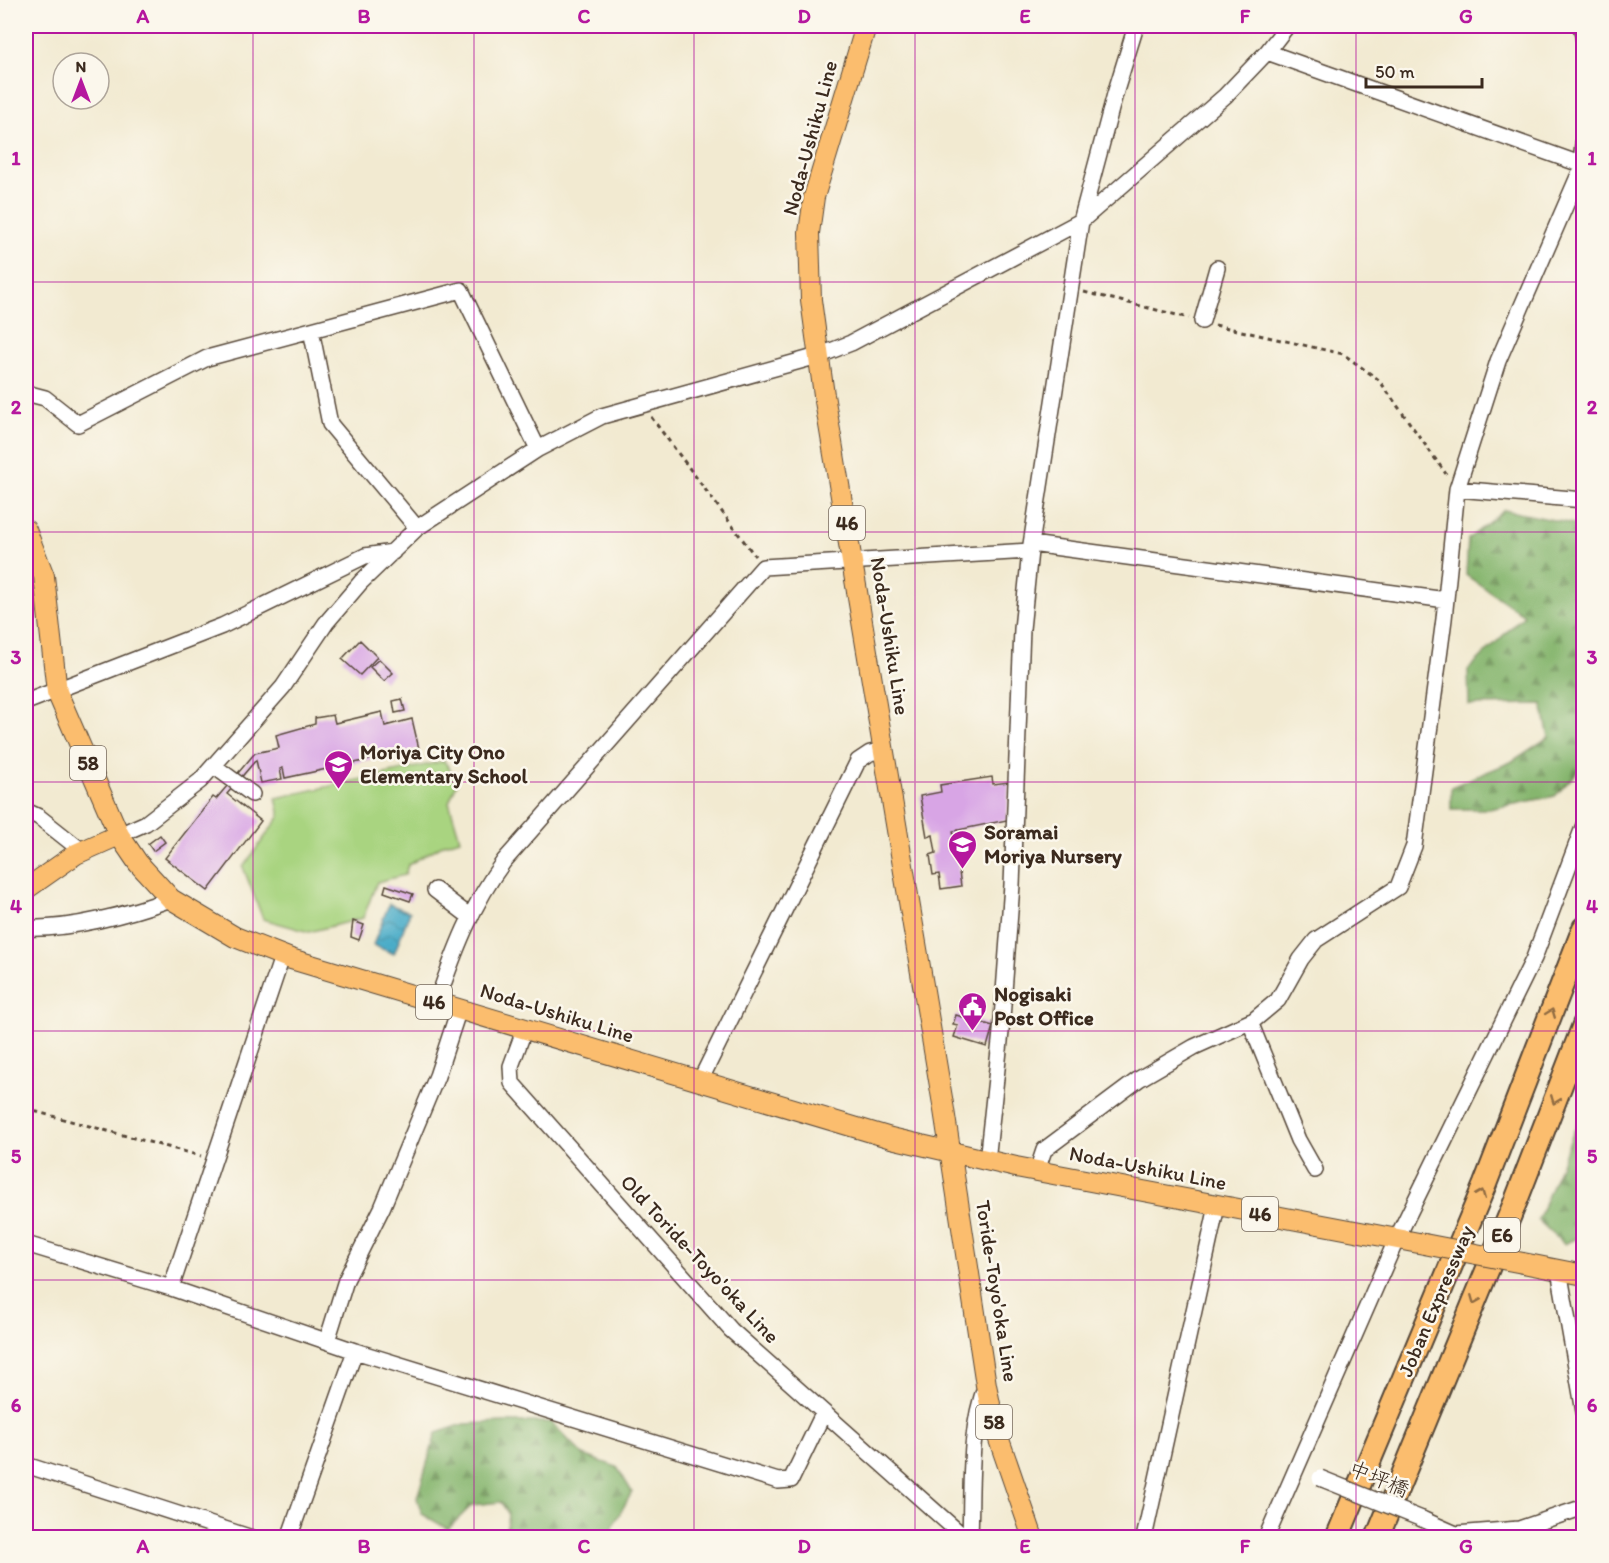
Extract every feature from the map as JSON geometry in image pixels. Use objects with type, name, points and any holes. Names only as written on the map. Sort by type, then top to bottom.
[{"type":"highway","name":"Joban Expressway","points":[[1337,1538],[1485,1184],[1584,928]]},
{"type":"highway","name":"Joban Expressway","points":[[1377,1538],[1418,1443],[1584,1025]]},
{"type":"highway","points":[[1322,1538],[1426,1326]]},
{"type":"highway","points":[[1388,1538],[1418,1443]]},
{"type":"main road","name":"Noda-Ushiku Line","points":[[866,26],[813,206],[809,233],[809,279],[818,356],[951,1153]]},
{"type":"main road","name":"58","points":[[26,530],[44,576],[57,692],[119,835]]},
{"type":"main road","name":"Noda-Ushiku Line","points":[[119,835],[138,863],[171,899],[235,937],[282,957],[891,1138],[951,1153],[1584,1275]]},
{"type":"main road","points":[[26,889],[82,851],[119,835]]},
{"type":"main road","name":"Toride-Toyo'oka Line","points":[[951,1153],[986,1385],[995,1428],[1033,1538]]},
{"type":"street","points":[[987,1161],[1002,1021],[1012,885],[1022,629],[1031,547],[1081,221],[1136,26]]},
{"type":"street","points":[[119,835],[146,823],[186,793],[214,766],[283,687],[326,623],[361,582],[417,528],[538,448],[602,416],[641,403],[818,356],[851,343],[1081,221],[1225,96],[1267,52],[1287,26]]},
{"type":"street","points":[[1581,26],[1584,41]]},
{"type":"street","points":[[1267,52],[1581,164]]},
{"type":"street","points":[[1037,1171],[1044,1150],[1139,1079],[1194,1047],[1250,1022],[1278,1000],[1301,960],[1316,940],[1398,887],[1413,846],[1446,600],[1456,489],[1498,361],[1580,172],[1584,135]]},
{"type":"street","points":[[1202,321],[1217,268]]},
{"type":"street","points":[[26,393],[45,398],[78,424],[207,358],[461,290],[538,448]]},
{"type":"street","points":[[311,330],[330,424],[417,528]]},
{"type":"street","points":[[1456,489],[1584,500]]},
{"type":"street","points":[[437,1002],[469,916],[485,887],[504,861],[763,567],[854,563],[1031,547],[1446,600]]},
{"type":"street","points":[[26,702],[57,692],[222,626],[365,556],[393,552]]},
{"type":"street","points":[[700,1081],[858,761],[870,753],[885,750]]},
{"type":"street","points":[[214,766],[252,794]]},
{"type":"street","points":[[26,811],[39,817],[82,851]]},
{"type":"street","points":[[1266,1538],[1298,1470],[1397,1238],[1534,958],[1584,825]]},
{"type":"street","points":[[435,890],[469,916]]},
{"type":"street","points":[[26,928],[47,929],[144,909],[171,899]]},
{"type":"street","points":[[171,1288],[282,957]]},
{"type":"street","points":[[327,1341],[346,1280],[381,1208],[437,1076],[459,1009]]},
{"type":"street","points":[[1250,1022],[1298,1140],[1315,1170]]},
{"type":"street","name":"Old Toride-Toyo'oka Line","points":[[525,1028],[511,1066],[512,1083],[731,1329],[823,1414],[965,1538]]},
{"type":"street","points":[[1144,1538],[1217,1206]]},
{"type":"street","points":[[26,1244],[171,1288],[355,1351],[708,1457],[778,1481],[791,1480],[823,1414]]},
{"type":"street","points":[[1559,1270],[1584,1412]]},
{"type":"street","points":[[289,1538],[355,1351]]},
{"type":"street","points":[[970,1538],[975,1437],[979,1404],[986,1385]]},
{"type":"street","points":[[26,1464],[232,1534],[252,1538]]},
{"type":"street","name":"中坪橋","points":[[1298,1470],[1422,1519],[1455,1536]]},
{"type":"street","points":[[1455,1536],[1519,1530],[1584,1507]]},
{"type":"path","points":[[1071,288],[1343,354],[1379,380],[1456,489]]},
{"type":"path","points":[[641,403],[763,567]]},
{"type":"path","points":[[26,1109],[213,1160]]},
{"type":"green space","points":[[1504,510],[1583,526],[1583,766],[1555,796],[1489,809],[1451,809],[1451,787],[1511,762],[1549,737],[1542,704],[1469,705],[1468,670],[1524,615],[1466,575],[1468,539]]},
{"type":"green space","points":[[444,761],[458,781],[449,802],[460,839],[444,844],[408,865],[405,875],[377,882],[363,918],[309,932],[263,919],[243,867],[280,816],[276,798]]},
{"type":"green space","points":[[1583,1109],[1583,1235],[1564,1244],[1538,1220]]},
{"type":"green space","points":[[551,1422],[583,1455],[617,1467],[632,1492],[614,1524],[610,1537],[483,1537],[506,1532],[508,1513],[501,1502],[472,1505],[448,1529],[422,1514],[417,1498],[436,1433],[464,1424]]},
{"type":"water","points":[[389,904],[410,912],[394,954],[373,945]]},
{"type":"building","points":[[360,640],[377,657],[360,675],[342,659]]},
{"type":"building","points":[[379,659],[393,673],[384,681],[370,667]]},
{"type":"building","points":[[402,699],[405,711],[395,713],[393,701]]},
{"type":"building","points":[[382,712],[385,726],[412,719],[419,749],[285,778],[283,768],[280,769],[282,779],[261,783],[256,760],[227,794],[261,821],[208,891],[165,858],[213,797],[216,799],[255,753],[279,748],[276,735],[315,724],[315,718],[333,715],[335,723]]},
{"type":"building","points":[[992,777],[993,784],[1009,782],[1007,820],[953,831],[961,886],[941,889],[939,874],[933,875],[930,855],[936,853],[933,835],[927,837],[920,796],[941,792],[940,785]]},
{"type":"building","points":[[160,835],[165,842],[153,851],[148,844]]},
{"type":"building","points":[[386,885],[413,894],[410,901],[384,892]]},
{"type":"building","points":[[353,921],[364,925],[359,940],[351,937]]},
{"type":"building","points":[[956,1015],[993,1026],[987,1047],[954,1037],[958,1025],[953,1024]]},
{"type":"place","name":"Moriya City Ono Elementary School","points":[[339,790]]},
{"type":"place","name":"Soramai Moriya Nursery","points":[[963,870]]},
{"type":"place","name":"Nogisaki Post Office","points":[[973,1032]]}]
